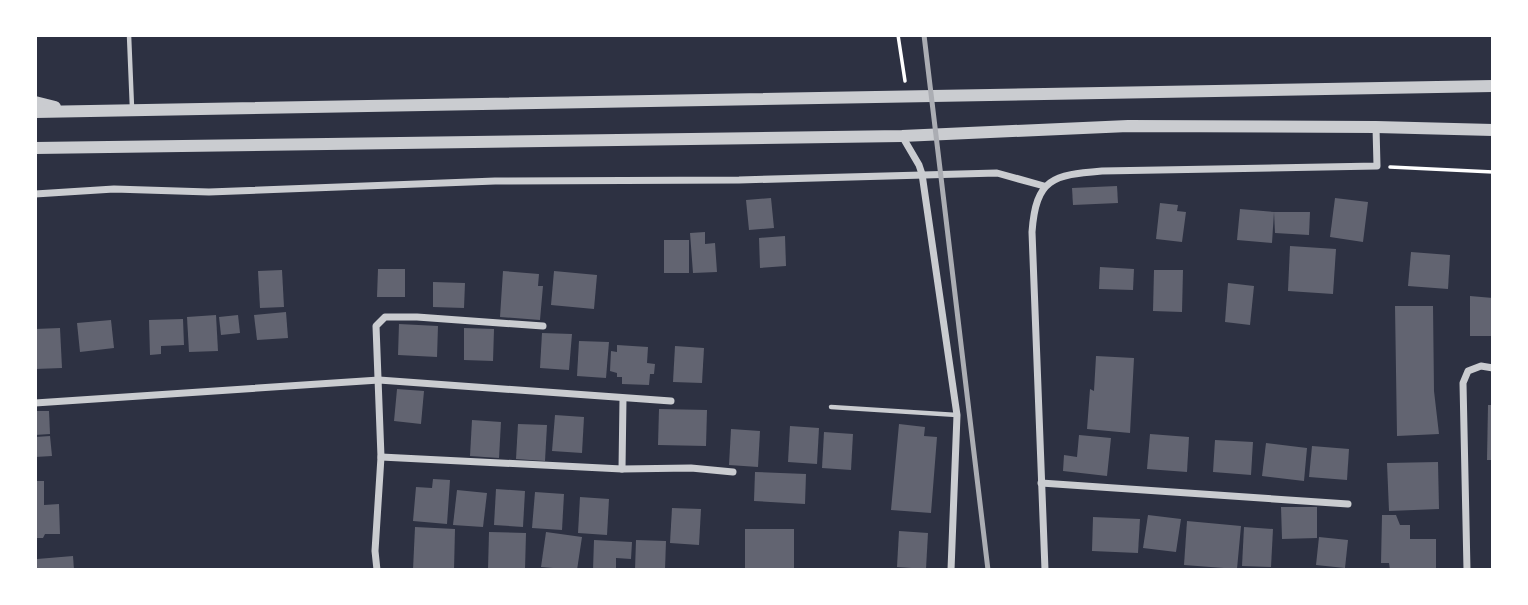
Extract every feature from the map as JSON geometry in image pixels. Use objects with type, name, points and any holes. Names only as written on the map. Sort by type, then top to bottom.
[{"type":"street","points":[[35,112],[1493,86]]},
{"type":"street","points":[[35,102],[69,111]]},
{"type":"street","points":[[35,148],[902,136],[1128,126],[1493,130]]},
{"type":"street","points":[[1045,570],[1032,232],[1037,198],[1044,186],[1056,178],[1073,173],[1102,171],[1377,166],[1376,127]]},
{"type":"street","points":[[902,136],[922,174],[957,415],[951,570]]},
{"type":"street","points":[[35,155],[60,148]]},
{"type":"street","points":[[35,194],[114,189],[209,192],[495,181],[739,180],[997,173],[1044,186]]},
{"type":"street","points":[[377,570],[375,551],[381,457],[376,327],[385,317],[543,326]]},
{"type":"street","points":[[1467,570],[1463,383],[1468,371],[1481,366],[1493,368]]},
{"type":"street","points":[[35,403],[379,380],[671,401]]},
{"type":"street","points":[[622,469],[623,399]]},
{"type":"street","points":[[381,457],[622,469],[691,468],[733,472]]},
{"type":"street","points":[[1041,483],[1348,503]]},
{"type":"lane","points":[[129,35],[132,110]]},
{"type":"lane","points":[[831,407],[957,415]]},
{"type":"path","points":[[898,35],[907,96]]},
{"type":"path","points":[[1377,166],[1493,172]]},
{"type":"building","points":[[1117,186],[1118,203],[1073,205],[1072,188]]},
{"type":"building","points":[[771,198],[774,228],[749,230],[746,200]]},
{"type":"building","points":[[1335,198],[1368,202],[1363,242],[1330,237]]},
{"type":"building","points":[[1160,203],[1178,205],[1177,211],[1186,212],[1182,242],[1156,239]]},
{"type":"building","points":[[1240,209],[1274,212],[1272,243],[1237,240]]},
{"type":"building","points":[[1274,212],[1310,212],[1309,235],[1275,233]]},
{"type":"building","points":[[705,232],[705,244],[715,243],[717,272],[693,273],[690,233]]},
{"type":"building","points":[[785,236],[786,266],[760,268],[759,238]]},
{"type":"building","points":[[664,240],[689,240],[689,273],[664,273]]},
{"type":"building","points":[[1290,246],[1336,249],[1333,294],[1288,291]]},
{"type":"building","points":[[1411,252],[1450,255],[1448,289],[1408,286]]},
{"type":"building","points":[[1100,267],[1134,269],[1133,290],[1099,289]]},
{"type":"building","points":[[378,269],[405,269],[405,297],[377,297]]},
{"type":"building","points":[[282,270],[284,307],[260,308],[258,271]]},
{"type":"building","points":[[1154,270],[1183,270],[1182,312],[1153,311]]},
{"type":"building","points":[[503,271],[539,274],[538,286],[543,286],[540,320],[500,317]]},
{"type":"building","points":[[554,271],[597,275],[594,309],[551,305]]},
{"type":"building","points":[[433,282],[465,283],[464,308],[433,307]]},
{"type":"building","points":[[1228,283],[1254,286],[1250,325],[1225,322]]},
{"type":"building","points":[[1470,296],[1493,298],[1493,336],[1470,336]]},
{"type":"building","points":[[1395,306],[1433,306],[1434,391],[1439,434],[1397,436]]},
{"type":"building","points":[[286,312],[288,338],[257,340],[254,315]]},
{"type":"building","points":[[216,315],[218,351],[189,352],[187,317]]},
{"type":"building","points":[[238,315],[240,333],[221,335],[219,317]]},
{"type":"building","points":[[183,319],[184,345],[161,346],[161,354],[150,355],[149,320]]},
{"type":"building","points":[[111,320],[114,348],[80,352],[77,323]]},
{"type":"building","points":[[399,324],[438,326],[437,357],[398,355]]},
{"type":"building","points":[[60,328],[62,368],[35,369],[35,329]]},
{"type":"building","points":[[464,328],[494,329],[493,361],[464,360]]},
{"type":"building","points":[[542,333],[572,334],[569,370],[540,368]]},
{"type":"building","points":[[579,341],[609,342],[606,378],[577,376]]},
{"type":"building","points":[[617,345],[648,347],[647,363],[655,364],[649,385],[622,384],[622,377],[617,377],[617,373],[610,371],[611,351],[617,352]]},
{"type":"building","points":[[675,346],[704,348],[702,383],[673,382]]},
{"type":"building","points":[[1096,356],[1134,358],[1130,433],[1087,429],[1090,389],[1094,391]]},
{"type":"building","points":[[397,389],[424,391],[421,424],[394,421]]},
{"type":"building","points":[[1488,405],[1493,405],[1493,460],[1487,460]]},
{"type":"building","points":[[659,409],[707,410],[706,446],[658,445]]},
{"type":"building","points":[[35,411],[49,411],[50,434],[35,435]]},
{"type":"building","points":[[555,415],[584,417],[582,453],[552,451]]},
{"type":"building","points":[[472,420],[501,422],[499,458],[470,456]]},
{"type":"building","points":[[518,424],[547,425],[545,461],[516,459]]},
{"type":"building","points":[[899,424],[925,427],[924,436],[937,437],[931,513],[891,510]]},
{"type":"building","points":[[790,426],[819,428],[817,464],[788,462]]},
{"type":"building","points":[[731,429],[760,431],[758,467],[729,465]]},
{"type":"building","points":[[824,432],[853,434],[851,470],[822,468]]},
{"type":"building","points":[[1150,434],[1189,437],[1187,472],[1147,469]]},
{"type":"building","points":[[1079,435],[1111,438],[1107,476],[1063,471],[1064,455],[1077,457]]},
{"type":"building","points":[[50,436],[52,456],[35,457],[35,437]]},
{"type":"building","points":[[1215,440],[1253,442],[1251,475],[1213,472]]},
{"type":"building","points":[[1266,443],[1307,448],[1304,481],[1262,476]]},
{"type":"building","points":[[1312,446],[1349,449],[1347,480],[1309,477]]},
{"type":"building","points":[[1438,462],[1439,509],[1389,511],[1387,463]]},
{"type":"building","points":[[755,472],[806,474],[805,504],[754,501]]},
{"type":"building","points":[[433,479],[450,480],[447,524],[413,521],[416,487],[432,488]]},
{"type":"building","points":[[35,481],[44,481],[44,505],[59,504],[60,534],[45,534],[43,538],[35,538]]},
{"type":"building","points":[[496,489],[525,491],[523,527],[494,525]]},
{"type":"building","points":[[457,490],[487,493],[483,527],[453,525]]},
{"type":"building","points":[[535,492],[564,494],[562,530],[532,528]]},
{"type":"building","points":[[580,497],[609,499],[607,535],[578,533]]},
{"type":"building","points":[[1281,507],[1317,507],[1317,538],[1282,539]]},
{"type":"building","points":[[672,508],[701,509],[699,545],[670,543]]},
{"type":"building","points":[[1148,515],[1181,519],[1176,552],[1143,548]]},
{"type":"building","points":[[1382,515],[1396,515],[1400,525],[1410,525],[1410,539],[1436,539],[1436,570],[1390,570],[1389,563],[1381,563]]},
{"type":"building","points":[[1093,517],[1140,519],[1138,553],[1092,551]]},
{"type":"building","points":[[1187,521],[1241,526],[1237,569],[1184,565]]},
{"type":"building","points":[[415,527],[455,529],[454,570],[413,570]]},
{"type":"building","points":[[1244,527],[1273,529],[1271,567],[1242,566]]},
{"type":"building","points":[[745,529],[794,529],[794,569],[745,569]]},
{"type":"building","points":[[899,531],[928,533],[926,569],[897,567]]},
{"type":"building","points":[[489,532],[526,533],[525,570],[488,570]]},
{"type":"building","points":[[546,532],[582,537],[577,570],[541,567]]},
{"type":"building","points":[[1319,537],[1348,540],[1345,568],[1316,565]]},
{"type":"building","points":[[594,540],[632,542],[631,559],[616,558],[616,570],[593,570]]},
{"type":"building","points":[[636,540],[666,541],[665,570],[635,570]]},
{"type":"building","points":[[73,556],[74,570],[37,570],[37,559]]},
{"type":"railway","points":[[924,35],[988,570]]}]
